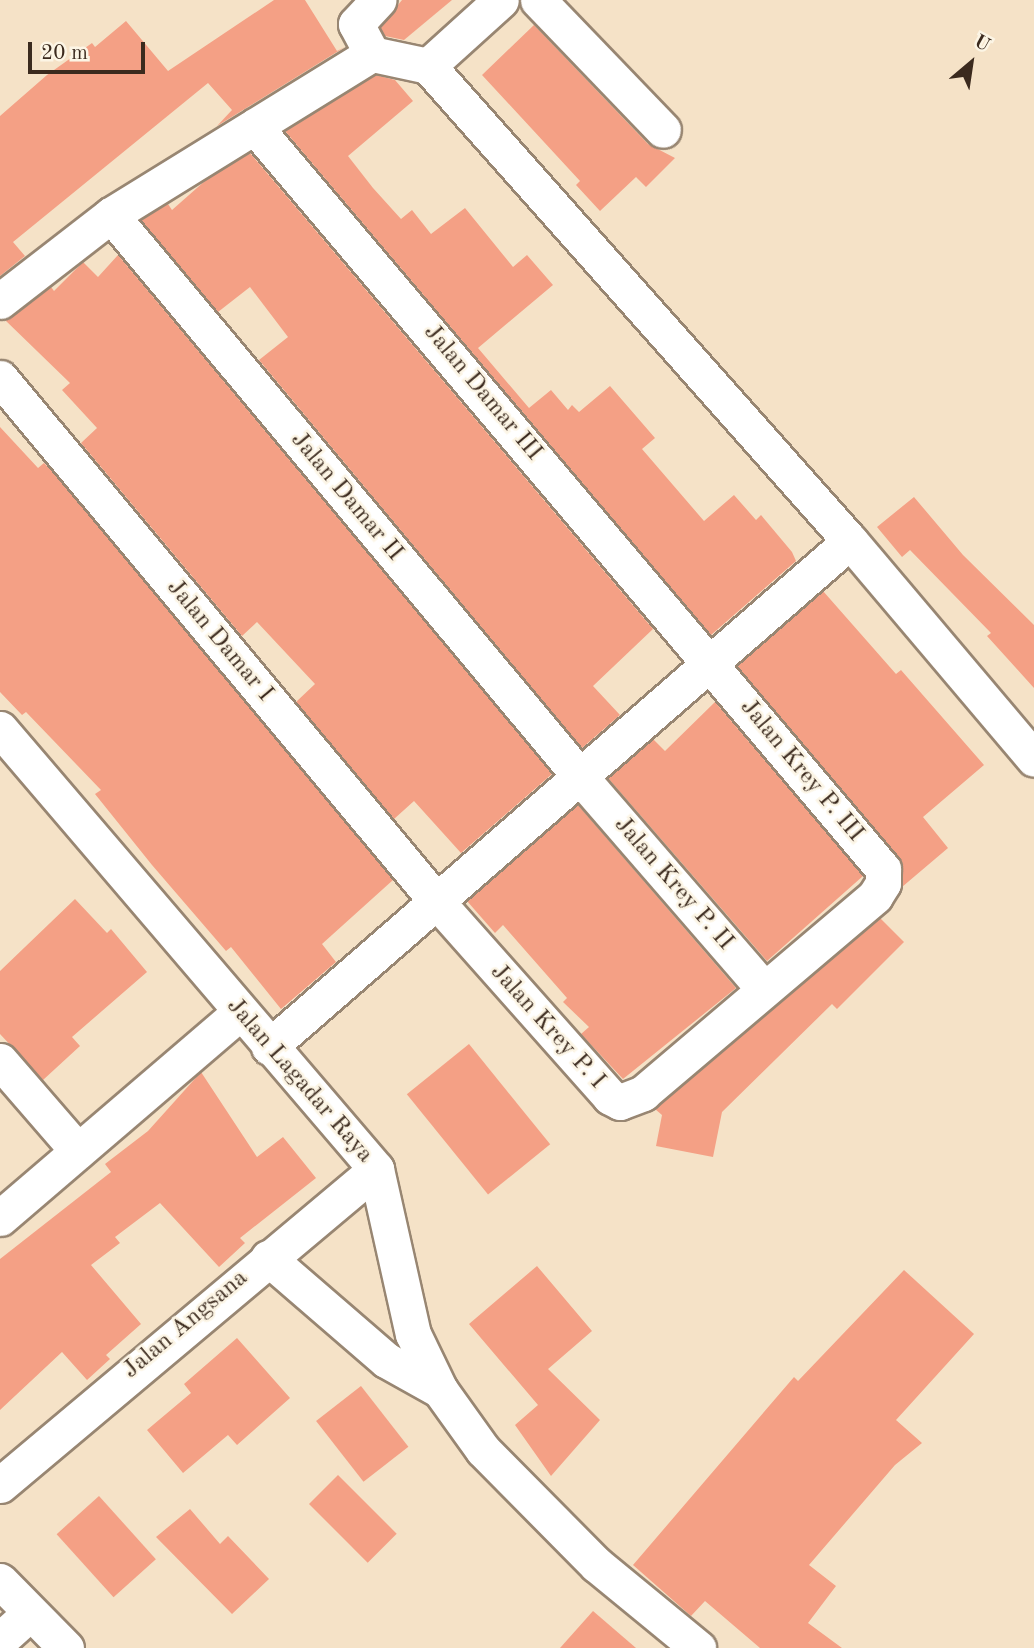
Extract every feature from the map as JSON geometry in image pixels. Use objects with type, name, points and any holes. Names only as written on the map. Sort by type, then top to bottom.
[{"type":"street","points":[[372,54],[356,24],[378,0]]},
{"type":"street","points":[[428,66],[501,0]]},
{"type":"street","points":[[538,0],[663,130]]},
{"type":"street","points":[[0,301],[111,215],[372,54],[428,66],[850,541],[1034,759]]},
{"type":"street","name":"Jalan Damar III","points":[[254,125],[709,661]]},
{"type":"street","name":"Jalan Damar II","points":[[111,215],[582,779]]},
{"type":"street","name":"Jalan Damar I","points":[[0,379],[438,903]]},
{"type":"street","points":[[269,1047],[582,779],[709,661],[850,541]]},
{"type":"street","name":"Jalan Krey P. III","points":[[709,661],[883,869],[883,883],[875,896],[764,989]]},
{"type":"street","name":"Jalan Lagadar Raya","points":[[0,729],[239,1013],[376,1169],[413,1334],[440,1390],[483,1450],[597,1565],[698,1648]]},
{"type":"street","name":"Jalan Krey P. II","points":[[582,779],[764,989]]},
{"type":"street","name":"Jalan Krey P. I","points":[[438,903],[597,1087],[620,1102],[643,1093],[764,989]]},
{"type":"street","points":[[0,1218],[239,1013]]},
{"type":"street","points":[[0,1061],[78,1151]]},
{"type":"street","name":"Jalan Angsana","points":[[0,1485],[376,1169]]},
{"type":"street","points":[[268,1258],[386,1360],[440,1390]]},
{"type":"street","points":[[0,1581],[66,1648]]},
{"type":"street","points":[[0,1640],[30,1613]]},
{"type":"building","points":[[274,0],[305,0],[337,51],[345,47],[217,126],[232,110],[208,83],[13,242],[25,256],[0,276],[0,116],[47,75],[92,43],[95,47],[126,21],[168,71]]},
{"type":"building","points":[[402,0],[452,0],[404,40],[385,36],[380,27]]},
{"type":"building","points":[[534,25],[648,144],[675,158],[646,187],[636,177],[600,211],[576,185],[580,181],[482,75]]},
{"type":"building","points":[[376,75],[395,80],[413,101],[348,156],[373,188],[401,219],[412,210],[431,234],[465,208],[513,267],[527,255],[553,285],[478,348],[529,408],[551,390],[568,410],[572,405],[579,412],[610,386],[655,438],[642,449],[704,521],[734,495],[756,520],[761,515],[792,552],[796,561],[711,635],[285,131]]},
{"type":"building","points":[[250,153],[653,629],[593,686],[620,715],[582,748],[259,360],[288,337],[250,287],[218,312],[141,220],[168,204],[172,210],[206,180]]},
{"type":"building","points":[[118,255],[552,774],[461,853],[414,801],[394,819],[296,702],[315,684],[257,622],[242,636],[81,443],[97,428],[62,390],[70,383],[5,320],[51,287],[54,291],[83,262],[98,277]]},
{"type":"building","points":[[0,427],[38,468],[44,463],[52,471],[393,880],[322,944],[336,962],[281,1009],[231,947],[226,951],[152,865],[95,794],[101,790],[26,712],[22,715],[0,692]]},
{"type":"building","points":[[914,497],[963,555],[1034,625],[1034,688],[987,636],[991,633],[910,550],[902,557],[877,527]]},
{"type":"building","points":[[823,591],[896,674],[901,670],[984,765],[923,817],[948,848],[902,887],[898,856],[737,666]]},
{"type":"building","points":[[715,702],[863,876],[767,961],[608,778],[653,739],[665,751]]},
{"type":"building","points":[[578,805],[736,988],[623,1079],[581,1034],[589,1027],[563,1002],[567,998],[503,925],[495,933],[467,901]]},
{"type":"building","points":[[75,899],[107,933],[111,929],[147,972],[72,1037],[80,1046],[43,1080],[0,1034],[0,971]]},
{"type":"building","points":[[880,918],[904,942],[837,1009],[832,1004],[722,1112],[713,1157],[656,1146],[662,1115],[655,1109]]},
{"type":"building","points":[[469,1044],[550,1144],[488,1195],[407,1094]]},
{"type":"building","points":[[201,1072],[257,1157],[283,1137],[316,1178],[240,1238],[245,1243],[219,1267],[160,1203],[115,1237],[120,1243],[91,1265],[141,1324],[106,1355],[110,1359],[87,1380],[62,1352],[0,1410],[0,1259],[111,1172],[105,1164],[148,1131]]},
{"type":"building","points":[[537,1266],[592,1331],[548,1369],[600,1420],[551,1476],[515,1425],[538,1405],[469,1324]]},
{"type":"building","points":[[904,1270],[974,1334],[896,1420],[922,1443],[895,1465],[809,1565],[836,1586],[808,1623],[842,1648],[760,1648],[705,1601],[691,1616],[633,1565],[794,1377],[798,1381]]},
{"type":"building","points":[[237,1338],[290,1398],[237,1445],[228,1435],[183,1473],[147,1430],[191,1393],[184,1384]]},
{"type":"building","points":[[361,1386],[408,1447],[363,1482],[316,1421]]},
{"type":"building","points":[[338,1475],[397,1534],[368,1563],[309,1504]]},
{"type":"building","points":[[99,1496],[156,1559],[114,1597],[57,1534]]},
{"type":"building","points":[[190,1509],[220,1544],[228,1536],[269,1579],[232,1614],[156,1537]]},
{"type":"building","points":[[593,1611],[636,1648],[560,1648]]}]
